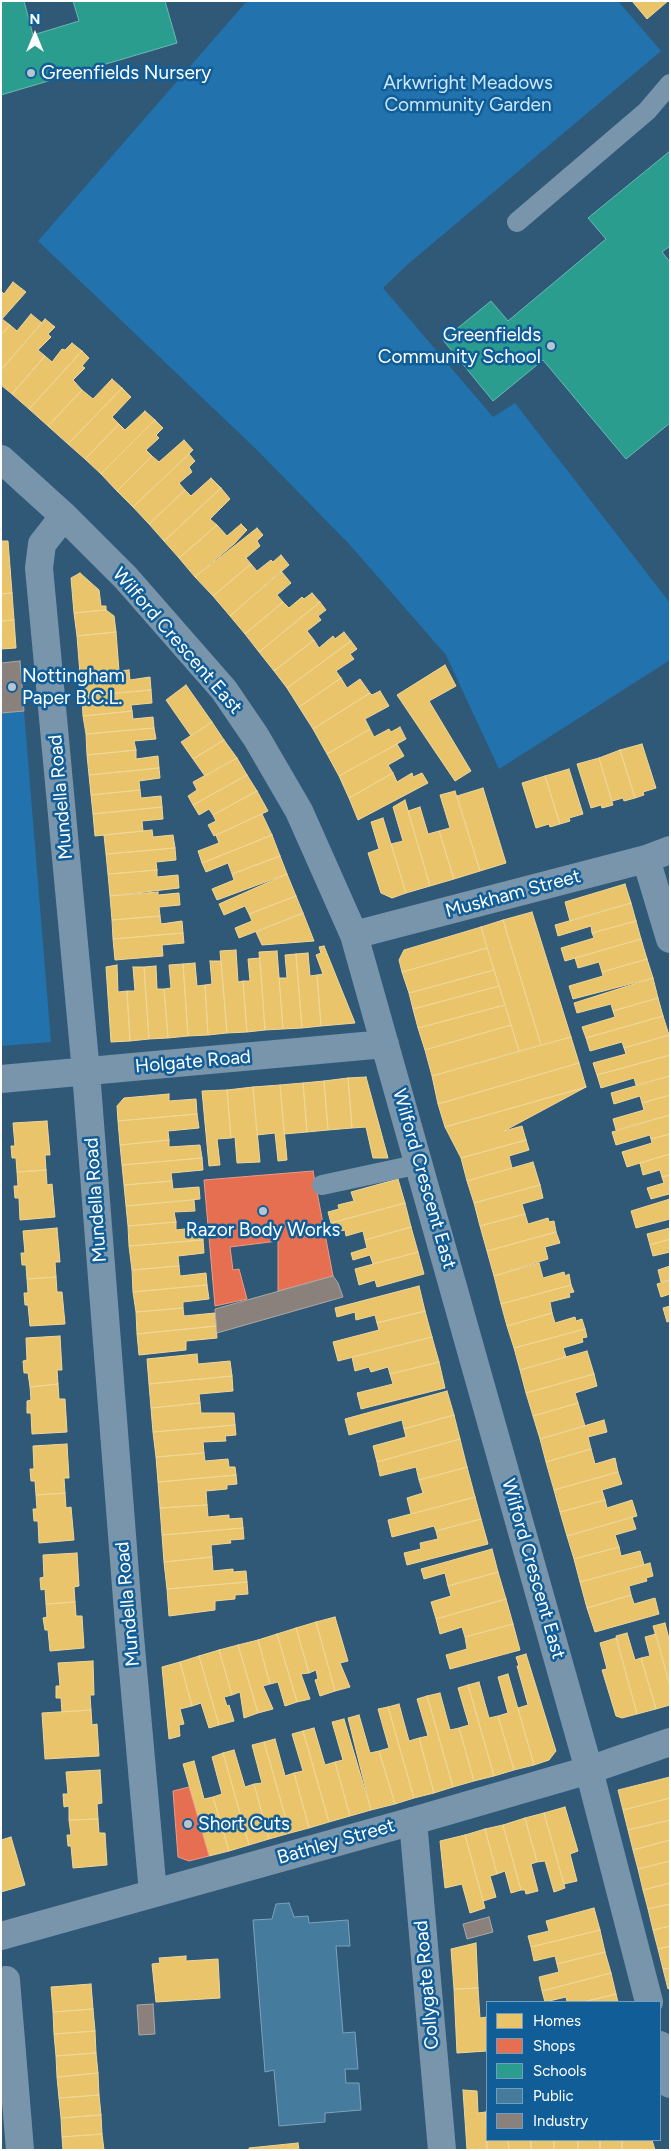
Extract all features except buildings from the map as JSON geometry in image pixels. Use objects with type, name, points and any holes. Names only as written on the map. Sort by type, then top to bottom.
[{"type":"street","name":"Wilford Crescent East","points":[[1,459],[64,516],[126,578],[224,690],[251,729],[299,811],[354,935],[589,1770],[649,2001]]},
{"type":"street","name":"Mundella Road","points":[[64,516],[42,544],[39,568],[86,1072],[153,1893]]},
{"type":"street","name":"Muskham Street","points":[[354,935],[658,854]]},
{"type":"street","points":[[658,854],[670,939]]},
{"type":"street","name":"Holgate Road","points":[[1,1079],[385,1044]]},
{"type":"street","name":"Bathley Street","points":[[1,1936],[589,1770],[670,1742]]},
{"type":"street","name":"Collygate Road","points":[[413,1821],[442,2150]]},
{"type":"street","points":[[6,1980],[20,2150]]},
{"type":"street","points":[[661,2049],[670,2084]]},
{"type":"lane","points":[[517,222],[647,111],[670,84]]},
{"type":"lane","points":[[322,1185],[420,1164]]},
{"type":"green space","name":"Arkwright Meadows Community Garden","points":[[247,1],[618,1],[661,51],[407,265],[383,288],[493,417],[515,403],[670,603],[670,660],[499,769],[446,655],[350,545],[257,450],[38,241]]},
{"type":"green space","points":[[24,711],[51,1042],[1,1046],[1,713]]},
{"type":"place","name":"Greenfields Nursery","points":[[31,73]]},
{"type":"place","name":"Greenfields Community School","points":[[551,346]]},
{"type":"place","name":"Nottingham Paper B.C.L.","points":[[12,687]]},
{"type":"place","name":"Razor Body Works","points":[[263,1211]]},
{"type":"place","name":"Short Cuts","points":[[188,1824]]}]
